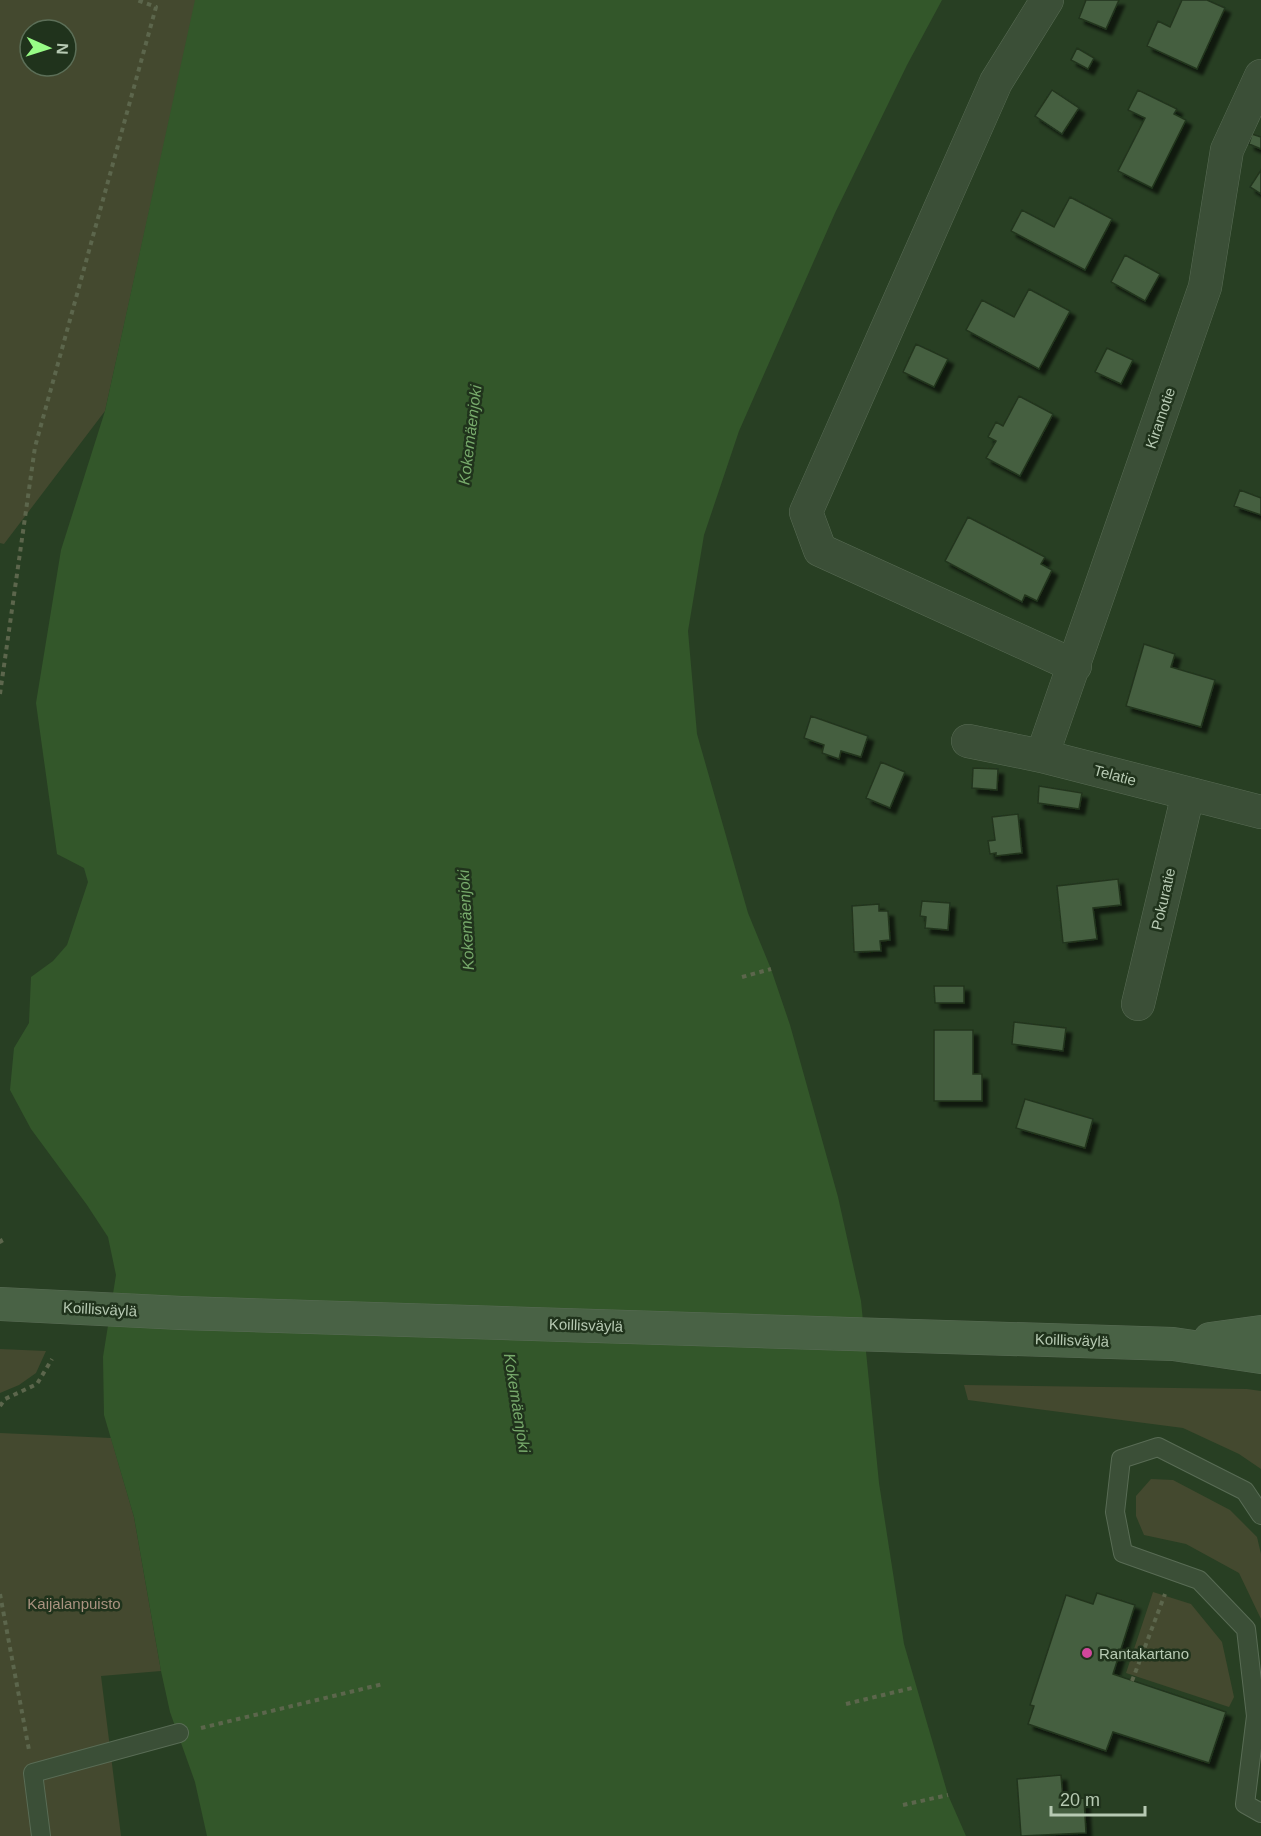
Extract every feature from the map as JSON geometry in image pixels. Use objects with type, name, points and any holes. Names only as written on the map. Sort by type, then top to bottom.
[{"type":"main road","name":"Koillisväylä","points":[[11,1304],[193,1313],[1173,1344],[1261,1357]]},
{"type":"main road","name":"Koillisväylä","points":[[1173,1344],[1261,1332]]},
{"type":"street","points":[[1047,0],[996,82],[806,512],[820,550],[1075,666]]},
{"type":"street","name":"Kiramotie","points":[[1042,756],[1205,287],[1227,150],[1261,76]]},
{"type":"street","name":"Telatie","points":[[968,741],[1042,756],[1261,812]]},
{"type":"street","name":"Pokuratie","points":[[1138,1004],[1188,794]]},
{"type":"lane","points":[[1261,1515],[1245,1491],[1158,1447],[1121,1459],[1115,1512],[1123,1553],[1198,1580],[1246,1629],[1256,1716],[1245,1804],[1261,1813]]},
{"type":"lane","points":[[41,1836],[33,1773],[179,1733]]},
{"type":"path","points":[[137,0],[156,7]]},
{"type":"path","points":[[0,694],[35,447],[159,0]]},
{"type":"path","points":[[742,977],[771,969]]},
{"type":"path","points":[[0,1406],[5,1399],[37,1384],[52,1359]]},
{"type":"path","points":[[1132,1681],[1174,1571]]},
{"type":"path","points":[[0,1594],[33,1773]]},
{"type":"path","points":[[179,1733],[383,1684]]},
{"type":"path","points":[[846,1704],[916,1687]]},
{"type":"path","points":[[903,1805],[948,1795]]},
{"type":"green space","points":[[0,0],[196,0],[105,411],[4,544],[0,543]]},
{"type":"green space","points":[[0,1349],[46,1351],[36,1373],[19,1385],[0,1393]]},
{"type":"green space","points":[[964,1385],[1261,1391],[1261,1469],[1239,1454],[1183,1428],[968,1400]]},
{"type":"green space","name":"Kaijalanpuisto","points":[[0,1433],[111,1438],[134,1517],[161,1671],[101,1676],[121,1836],[0,1836]]},
{"type":"green space","points":[[1151,1479],[1173,1480],[1230,1510],[1257,1537],[1261,1554],[1261,1619],[1239,1573],[1186,1544],[1144,1535],[1136,1516],[1136,1496]]},
{"type":"green space","points":[[1153,1592],[1191,1604],[1222,1642],[1234,1697],[1229,1707],[1126,1673]]},
{"type":"water","name":"Kokemäenjoki","points":[[195,0],[942,0],[907,65],[835,213],[739,431],[704,535],[688,631],[697,734],[748,913],[771,969],[790,1025],[838,1197],[861,1301],[879,1483],[904,1644],[948,1795],[966,1836],[207,1836],[195,1782],[170,1712],[134,1517],[104,1415],[103,1357],[116,1275],[108,1237],[31,1129],[10,1090],[14,1048],[29,1023],[31,977],[53,961],[67,945],[88,882],[84,868],[57,854],[36,703],[61,550],[105,411]]},
{"type":"building","points":[[1086,0],[1119,0],[1106,29],[1079,18]]},
{"type":"building","points":[[1182,0],[1207,0],[1225,8],[1197,69],[1147,46],[1158,21],[1170,27]]},
{"type":"building","points":[[1077,48],[1094,58],[1088,69],[1071,60]]},
{"type":"building","points":[[1052,90],[1079,108],[1062,134],[1035,116]]},
{"type":"building","points":[[1138,90],[1177,109],[1174,114],[1186,120],[1152,188],[1118,171],[1145,118],[1128,110]]},
{"type":"building","points":[[1252,134],[1261,137],[1261,149],[1249,144]]},
{"type":"building","points":[[1261,170],[1261,194],[1250,187]]},
{"type":"building","points":[[1070,197],[1112,219],[1085,270],[1011,231],[1022,210],[1054,227]]},
{"type":"building","points":[[1125,255],[1160,274],[1145,301],[1111,282]]},
{"type":"building","points":[[1029,289],[1070,311],[1039,369],[966,330],[982,300],[1014,317]]},
{"type":"building","points":[[916,344],[948,359],[934,387],[903,372]]},
{"type":"building","points":[[1107,348],[1133,360],[1121,384],[1095,372]]},
{"type":"building","points":[[1019,396],[1053,414],[1020,476],[986,458],[996,441],[988,437],[996,422],[1003,426]]},
{"type":"building","points":[[1240,490],[1261,498],[1261,515],[1234,506]]},
{"type":"building","points":[[968,517],[1045,557],[1041,564],[1052,570],[1037,601],[1025,595],[1022,602],[945,561]]},
{"type":"building","points":[[1144,644],[1175,654],[1171,667],[1215,680],[1201,727],[1126,706]]},
{"type":"building","points":[[811,716],[868,736],[861,757],[841,751],[839,759],[822,753],[824,745],[804,738]]},
{"type":"building","points":[[881,762],[905,772],[890,808],[866,798]]},
{"type":"building","points":[[973,768],[998,769],[997,790],[972,788]]},
{"type":"building","points":[[1039,786],[1082,793],[1079,809],[1038,803]]},
{"type":"building","points":[[1018,814],[1022,853],[996,856],[996,853],[990,854],[988,841],[995,840],[992,817]]},
{"type":"building","points":[[1118,879],[1121,905],[1093,908],[1097,939],[1063,943],[1057,886]]},
{"type":"building","points":[[922,901],[950,903],[948,930],[925,928],[926,917],[920,916]]},
{"type":"building","points":[[879,904],[879,911],[888,911],[890,940],[880,941],[881,951],[854,952],[852,906]]},
{"type":"building","points":[[934,986],[964,986],[964,1003],[935,1003]]},
{"type":"building","points":[[1014,1022],[1066,1028],[1063,1051],[1012,1044]]},
{"type":"building","points":[[934,1030],[973,1030],[973,1074],[982,1074],[982,1101],[934,1101]]},
{"type":"building","points":[[1025,1099],[1093,1119],[1085,1148],[1016,1128]]},
{"type":"building","points":[[1097,1593],[1135,1605],[1113,1674],[1226,1712],[1209,1763],[1113,1732],[1106,1751],[1028,1724],[1034,1706],[1030,1705],[1066,1595],[1093,1604]]},
{"type":"building","points":[[1061,1775],[1063,1799],[1084,1798],[1086,1833],[1021,1836],[1017,1779]]},
{"type":"place","name":"Rantakartano","points":[[1087,1653]]}]
